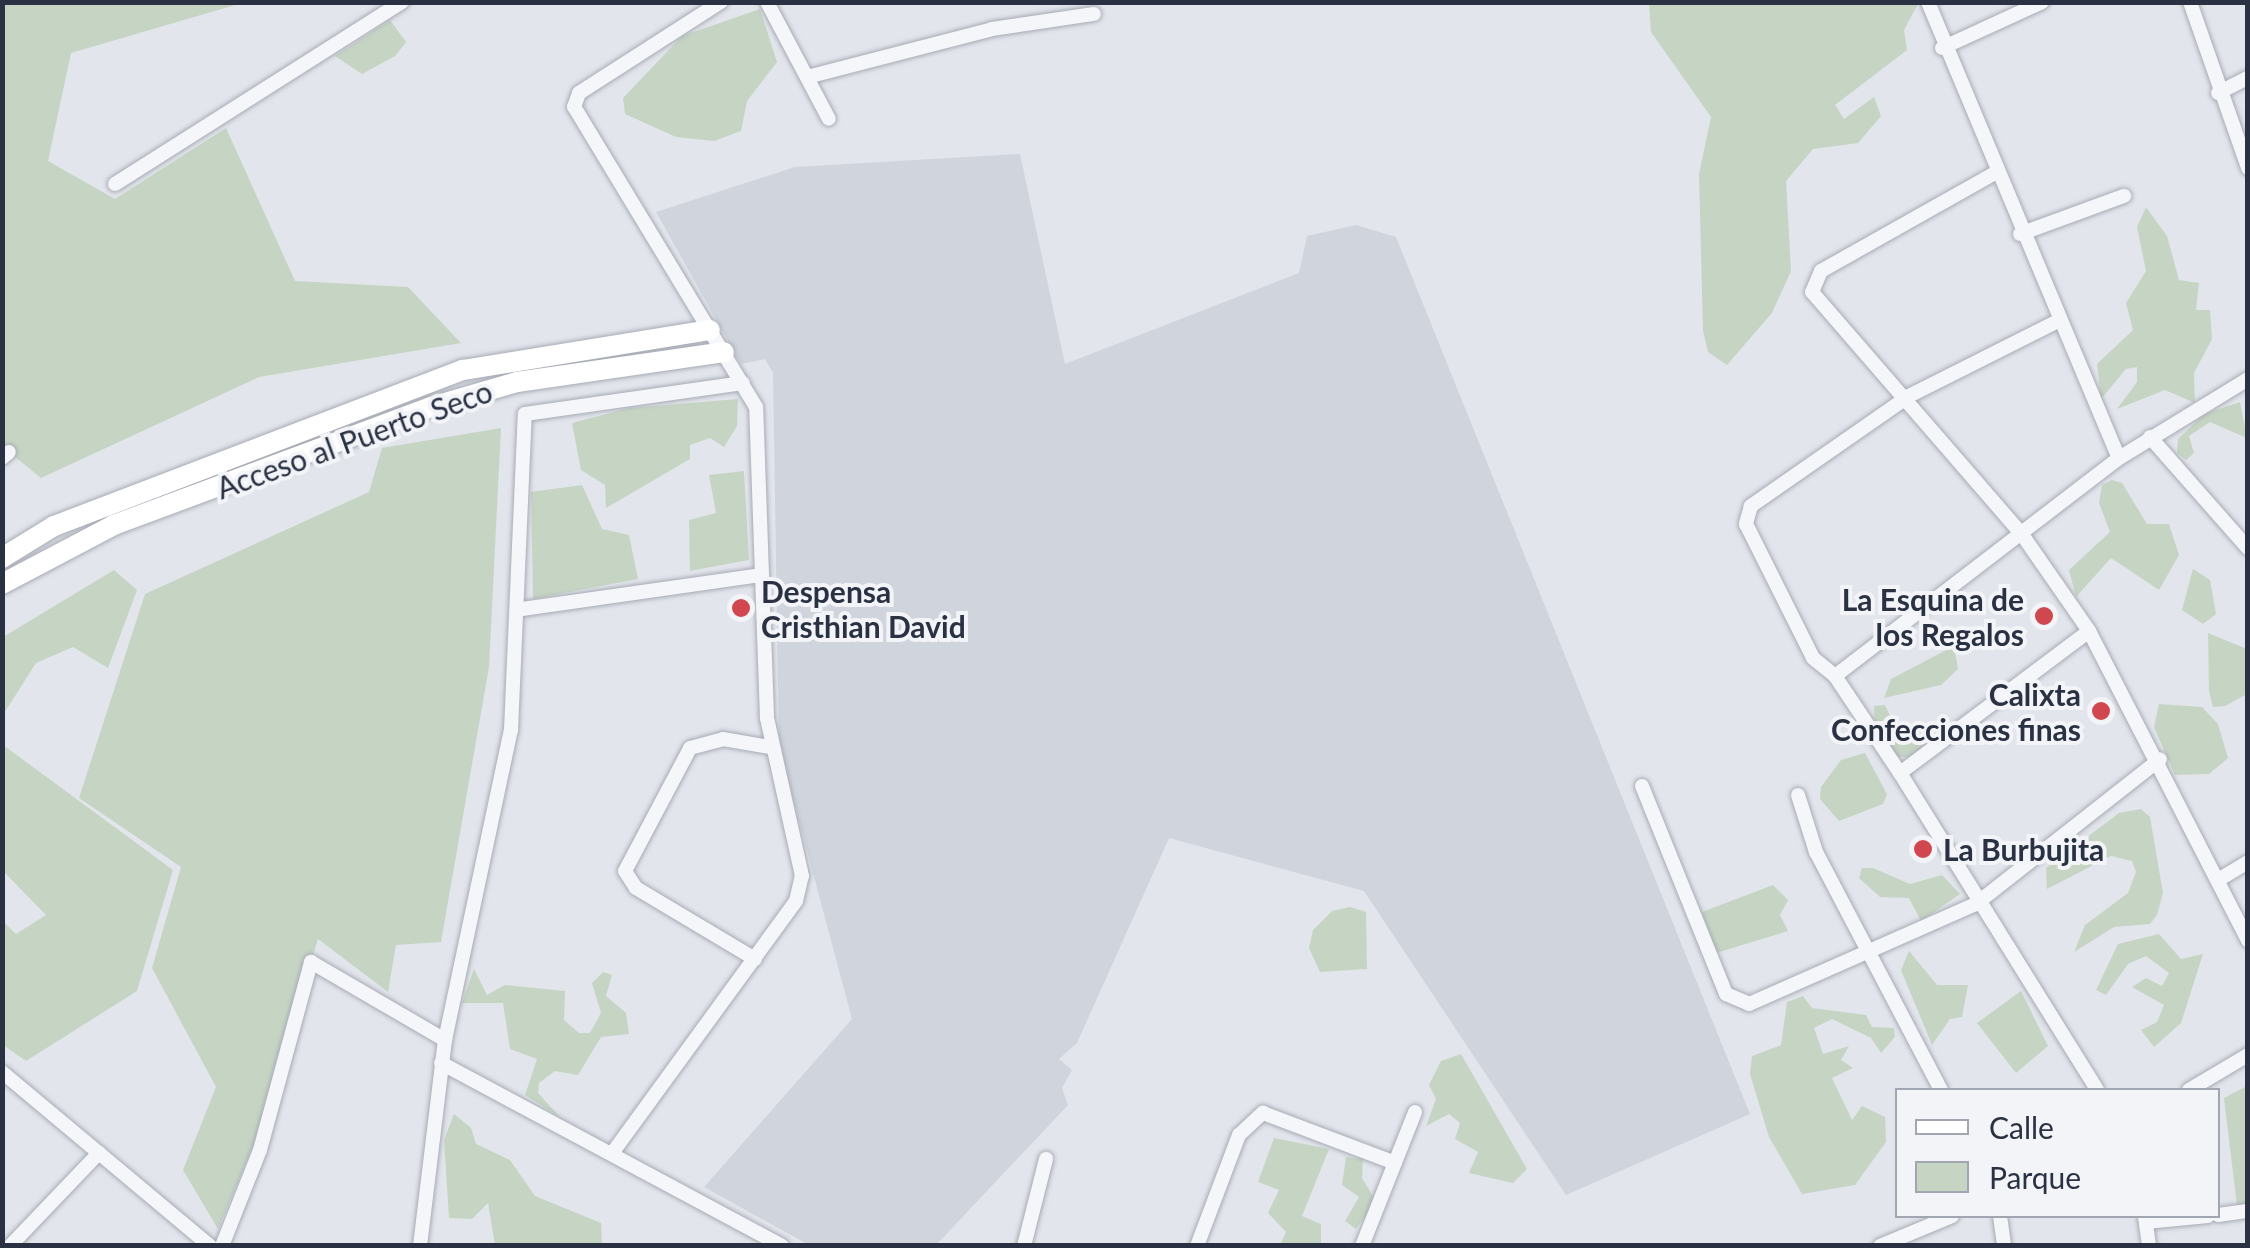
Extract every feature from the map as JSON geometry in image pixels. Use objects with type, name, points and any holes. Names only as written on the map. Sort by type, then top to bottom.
[{"type":"main road","name":"Acceso al Puerto Seco","points":[[2,558],[54,526],[464,370],[710,330]]},
{"type":"main road","name":"Acceso al Puerto Seco","points":[[2,584],[114,525],[431,407],[517,382],[724,352]]},
{"type":"street","points":[[116,184],[402,2]]},
{"type":"street","points":[[612,1152],[796,901],[802,876],[770,747],[761,575],[761,430],[743,382],[574,107],[579,92],[721,2]]},
{"type":"street","points":[[766,2],[829,119]]},
{"type":"street","points":[[1928,2],[1942,48],[1994,173],[2119,458]]},
{"type":"street","points":[[1942,48],[2042,2]]},
{"type":"street","points":[[2190,2],[2218,93],[2248,168]]},
{"type":"street","points":[[807,77],[992,28],[1094,14]]},
{"type":"street","points":[[2218,93],[2248,78]]},
{"type":"street","points":[[1994,173],[1814,278],[1817,300],[1909,396],[2022,533],[2089,631],[2160,759],[2248,941]]},
{"type":"street","points":[[2020,234],[2124,196]]},
{"type":"street","points":[[2058,321],[1909,396],[1751,506],[1746,524],[1813,658],[1835,676],[1900,774],[1976,904],[2096,1088]]},
{"type":"street","points":[[1835,676],[2119,458],[2248,379]]},
{"type":"street","points":[[420,1246],[445,1040],[511,730],[522,609],[525,414],[743,382]]},
{"type":"street","points":[[2150,437],[2248,548]]},
{"type":"street","points":[[522,609],[761,575]]},
{"type":"street","points":[[1900,774],[2089,631]]},
{"type":"street","points":[[755,959],[636,888],[625,871],[690,748],[723,738],[770,747]]},
{"type":"street","points":[[1642,786],[1702,941],[1737,1002],[1749,1004],[1976,904],[2160,759]]},
{"type":"street","points":[[1798,795],[1867,951],[1940,1088]]},
{"type":"street","points":[[2218,880],[2248,862]]},
{"type":"street","points":[[222,1246],[260,1150],[312,962],[445,1040]]},
{"type":"street","points":[[2192,1088],[2248,1055]]},
{"type":"street","points":[[441,1064],[782,1246]]},
{"type":"street","points":[[2,1072],[210,1246]]},
{"type":"street","points":[[1362,1246],[1415,1112]]},
{"type":"street","points":[[1197,1246],[1239,1135],[1263,1113],[1395,1163]]},
{"type":"street","points":[[10,1246],[99,1152]]},
{"type":"street","points":[[1024,1246],[1046,1158]]},
{"type":"street","points":[[2220,1214],[2248,1212]]},
{"type":"street","points":[[1880,1246],[1947,1218]]},
{"type":"street","points":[[2000,1218],[2004,1246]]},
{"type":"street","points":[[2145,1219],[2149,1246]]},
{"type":"shaded area","points":[[1020,154],[1065,364],[1299,273],[1307,236],[1356,225],[1396,237],[1750,1114],[1566,1195],[1364,891],[1169,838],[1077,1043],[1059,1059],[1072,1070],[1062,1088],[1068,1105],[937,1244],[809,1245],[704,1187],[852,1019],[779,746],[773,373],[765,359],[741,364],[656,212],[795,167]]},
{"type":"green space","points":[[2,3],[242,3],[71,53],[48,161],[115,199],[226,128],[295,281],[408,287],[461,343],[259,377],[41,478],[3,447]]},
{"type":"green space","points":[[1649,3],[1918,4],[1904,30],[1907,50],[1835,105],[1844,119],[1874,97],[1881,116],[1858,143],[1813,149],[1786,181],[1791,271],[1772,313],[1727,365],[1708,352],[1703,331],[1699,174],[1711,117],[1651,32]]},
{"type":"green space","points":[[760,9],[777,62],[747,101],[741,131],[714,141],[676,137],[625,114],[623,98],[682,36]]},
{"type":"green space","points":[[390,20],[406,42],[395,56],[362,74],[335,56]]},
{"type":"green space","points":[[2146,207],[2167,236],[2179,280],[2199,283],[2196,310],[2210,310],[2212,339],[2194,373],[2195,403],[2165,390],[2117,409],[2137,382],[2137,367],[2126,369],[2101,399],[2097,364],[2133,330],[2126,303],[2146,271],[2137,227]]},
{"type":"green space","points":[[738,399],[737,426],[724,447],[710,438],[690,445],[690,459],[606,508],[605,485],[581,470],[572,423],[629,408]]},
{"type":"green space","points":[[2240,402],[2247,438],[2210,422],[2189,436],[2194,453],[2186,460],[2177,453],[2178,439],[2204,414]]},
{"type":"green space","points":[[501,428],[489,667],[441,942],[396,945],[388,992],[318,939],[257,1137],[218,1229],[183,1170],[216,1087],[152,968],[181,867],[79,798],[145,594],[369,492],[382,448]]},
{"type":"green space","points":[[744,471],[749,560],[690,571],[689,520],[716,513],[709,475]]},
{"type":"green space","points":[[2112,480],[2122,483],[2147,524],[2169,524],[2179,555],[2159,590],[2111,558],[2076,597],[2069,570],[2110,532],[2099,503],[2102,485]]},
{"type":"green space","points":[[582,485],[602,529],[629,535],[638,579],[533,599],[531,492]]},
{"type":"green space","points":[[2193,569],[2210,580],[2216,614],[2203,624],[2182,610]]},
{"type":"green space","points":[[114,570],[137,590],[108,668],[73,647],[36,663],[3,715],[3,637]]},
{"type":"green space","points":[[2208,633],[2247,649],[2247,694],[2225,706],[2213,707],[2209,691]]},
{"type":"green space","points":[[1954,646],[1958,669],[1941,685],[1884,698],[1891,679]]},
{"type":"green space","points":[[2159,704],[2202,707],[2218,724],[2228,758],[2209,774],[2175,775],[2154,727]]},
{"type":"green space","points":[[1885,705],[1896,729],[1917,722],[1949,728],[1911,757],[1895,757],[1875,729],[1874,706]]},
{"type":"green space","points":[[3,745],[173,870],[137,991],[26,1061],[3,1045],[3,921],[16,934],[46,915],[3,871]]},
{"type":"green space","points":[[1865,753],[1887,794],[1883,804],[1839,821],[1820,799],[1821,787],[1841,760]]},
{"type":"green space","points":[[2141,809],[2150,817],[2163,893],[2157,915],[2150,924],[2114,927],[2074,952],[2085,925],[2128,893],[2136,872],[2132,861],[2111,856],[2047,889],[2046,868],[2119,813]]},
{"type":"green space","points":[[1862,868],[1873,868],[1910,884],[1942,875],[1960,894],[1921,921],[1909,898],[1880,897],[1859,878]]},
{"type":"green space","points":[[1773,885],[1788,900],[1780,915],[1788,931],[1716,953],[1702,912]]},
{"type":"green space","points":[[1350,907],[1366,912],[1367,969],[1320,972],[1309,948],[1313,930],[1332,911]]},
{"type":"green space","points":[[2159,934],[2181,959],[2203,954],[2181,1023],[2154,1047],[2141,1030],[2157,1022],[2164,1005],[2132,987],[2146,978],[2162,986],[2169,973],[2146,956],[2128,964],[2106,995],[2096,990],[2118,944]]},
{"type":"green space","points":[[1909,951],[1937,985],[1968,985],[1962,1017],[1950,1019],[1932,1045],[1901,970]]},
{"type":"green space","points":[[474,969],[487,995],[505,985],[565,991],[564,1020],[579,1033],[590,1033],[601,1013],[592,983],[603,972],[612,975],[606,996],[626,1013],[629,1034],[601,1037],[578,1075],[555,1071],[539,1083],[538,1093],[560,1117],[525,1095],[537,1059],[510,1049],[503,1003],[462,1003]]},
{"type":"green space","points":[[2021,991],[2048,1046],[2016,1073],[1977,1023]]},
{"type":"green space","points":[[1803,996],[1812,1008],[1866,1015],[1872,1027],[1894,1028],[1895,1037],[1881,1053],[1871,1038],[1832,1019],[1814,1028],[1823,1054],[1849,1046],[1841,1060],[1853,1068],[1832,1078],[1852,1120],[1862,1106],[1885,1117],[1886,1142],[1855,1185],[1802,1194],[1769,1137],[1750,1074],[1752,1056],[1781,1045],[1787,1002]]},
{"type":"green space","points":[[1461,1054],[1527,1169],[1513,1183],[1469,1173],[1478,1152],[1455,1139],[1460,1123],[1449,1114],[1426,1126],[1436,1099],[1429,1085],[1441,1061]]},
{"type":"green space","points":[[2247,1086],[2247,1205],[2237,1206],[2224,1098]]},
{"type":"green space","points":[[454,1114],[471,1128],[476,1144],[510,1160],[535,1196],[601,1223],[602,1245],[495,1245],[488,1203],[472,1219],[449,1218],[444,1140]]},
{"type":"green space","points":[[1274,1138],[1329,1149],[1302,1216],[1321,1224],[1321,1245],[1280,1245],[1286,1232],[1268,1213],[1279,1190],[1258,1182]]},
{"type":"green space","points":[[1346,1157],[1363,1159],[1362,1178],[1376,1201],[1356,1229],[1345,1221],[1359,1197],[1342,1185]]},
{"type":"place","name":"Despensa Cristhian David","points":[[741,608]]},
{"type":"place","name":"La Esquina de los Regalos","points":[[2044,616]]},
{"type":"place","name":"Calixta Confecciones finas","points":[[2101,711]]},
{"type":"place","name":"La Burbujita","points":[[1923,849]]}]
